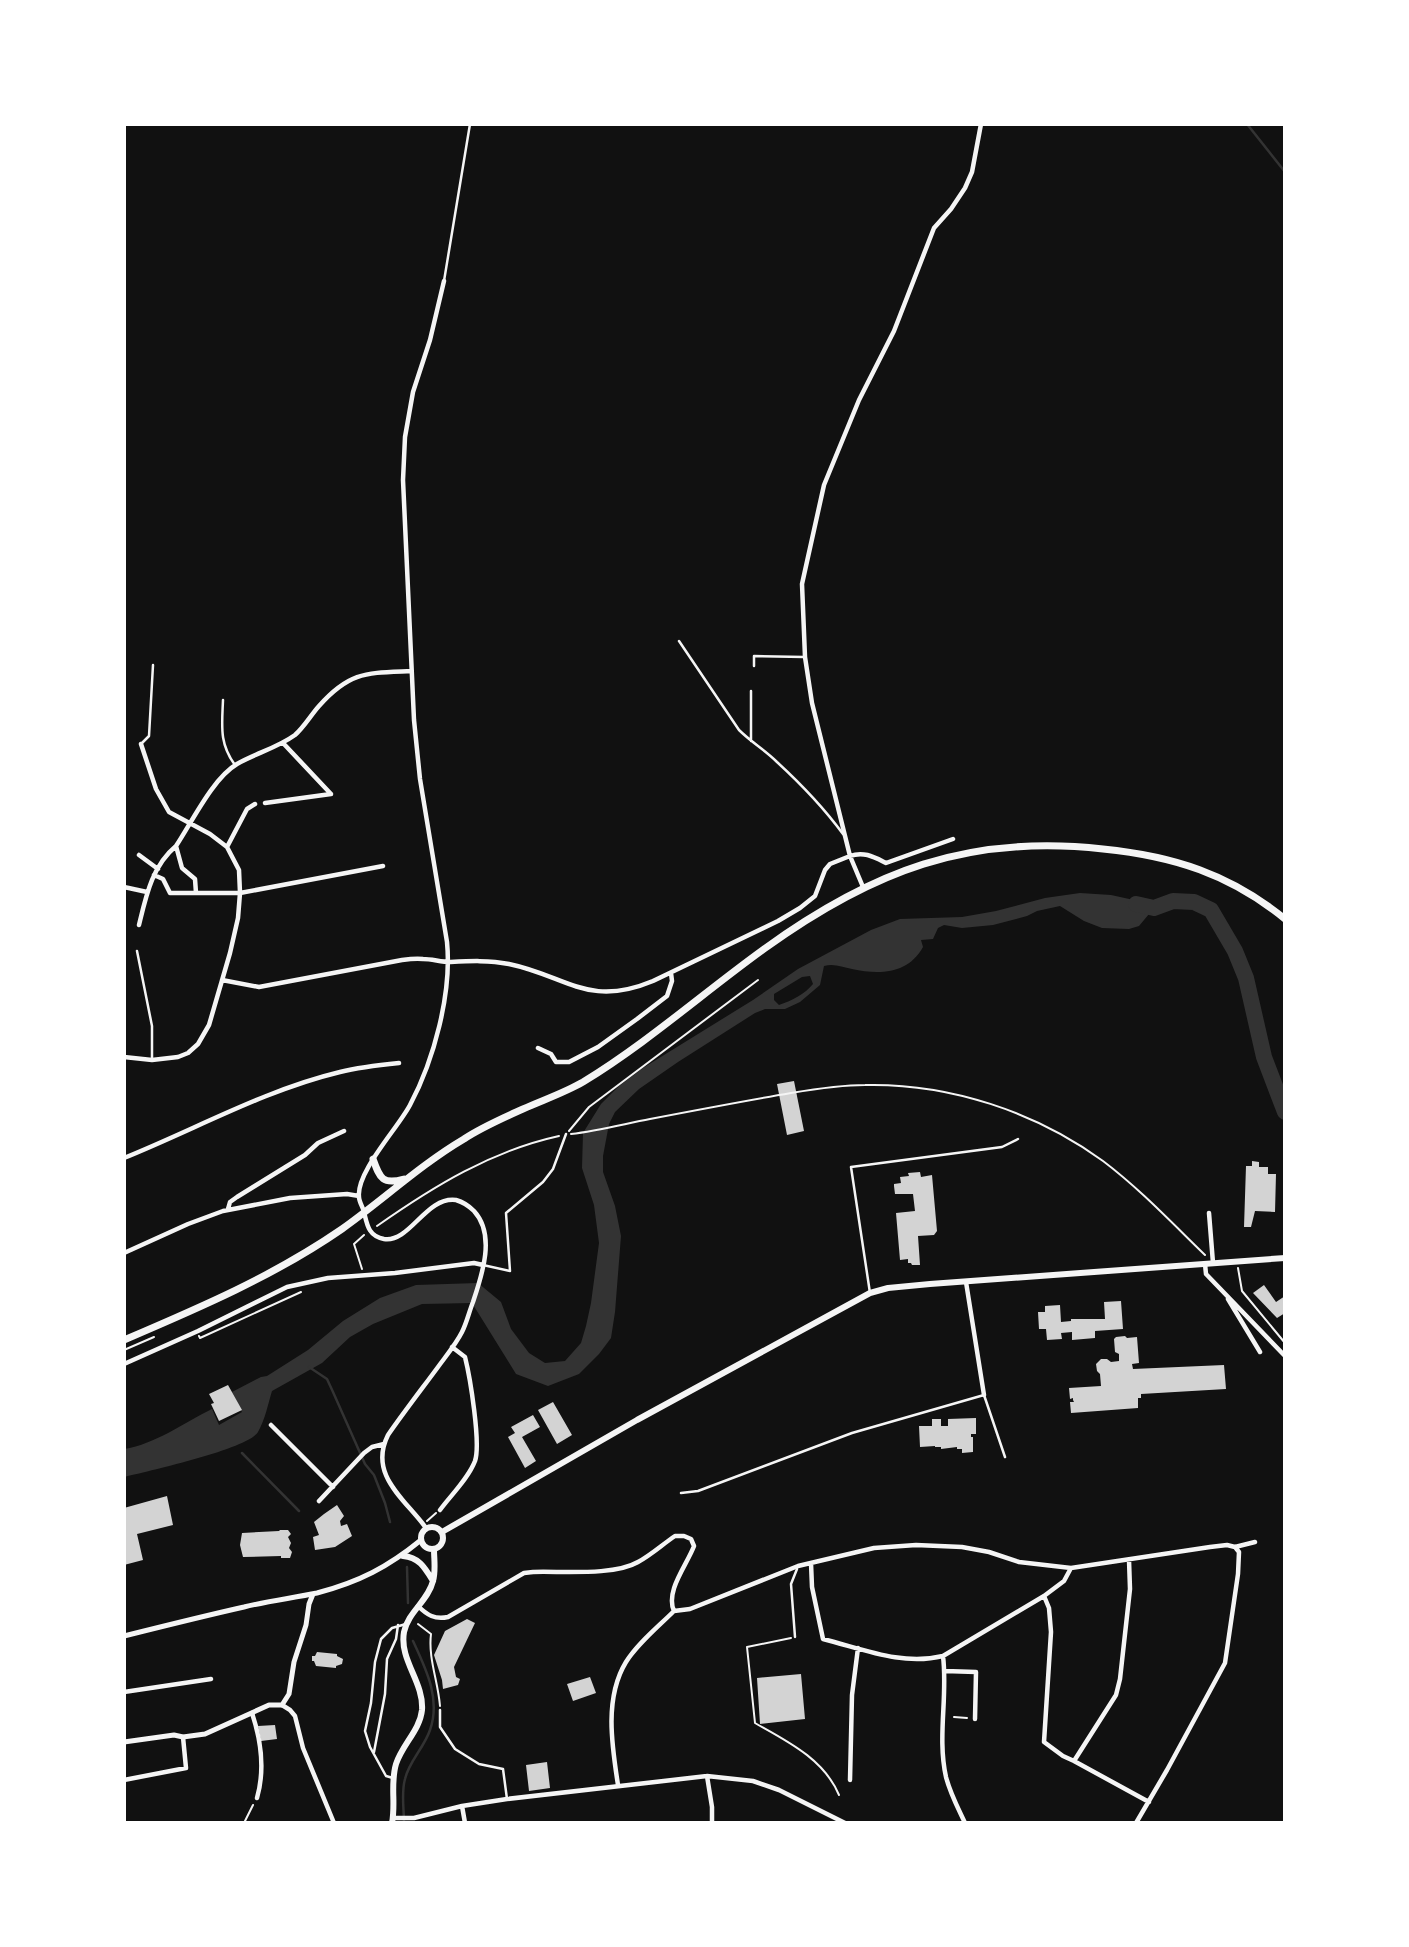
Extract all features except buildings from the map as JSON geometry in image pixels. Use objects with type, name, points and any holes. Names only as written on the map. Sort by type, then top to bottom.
[{"type":"main road","points":[[124,1340],[187,1313],[302,1255],[435,1158],[474,1133],[580,1084],[644,1041],[762,950],[826,907],[863,887],[909,868],[968,852],[1020,846],[1094,848],[1152,856],[1194,867],[1244,890],[1285,919]]},
{"type":"main road","points":[[373,1159],[378,1174],[384,1180],[393,1182],[408,1178]]},
{"type":"main road","points":[[442,1532],[637,1420],[870,1293],[895,1287],[966,1281],[1285,1258]]},
{"type":"main road","points":[[436,1527],[442,1532],[442,1543],[434,1549],[425,1546],[421,1540],[426,1528],[436,1527]]},
{"type":"main road","points":[[395,1820],[393,1778],[397,1760],[422,1710],[419,1689],[403,1645],[406,1624],[433,1581],[434,1549]]},
{"type":"main road","points":[[403,1556],[412,1557],[424,1565],[433,1581]]},
{"type":"street","points":[[863,887],[850,856],[812,703],[805,657],[802,584],[824,485],[859,400],[894,331],[934,228],[951,209],[972,172],[981,124]]},
{"type":"street","points":[[426,1528],[385,1475],[382,1465],[384,1444],[462,1332],[481,1276],[485,1242],[483,1225],[473,1209],[462,1202],[443,1201],[396,1237],[378,1237],[366,1224],[359,1196],[364,1175],[403,1117],[420,1084],[442,1015],[447,984],[449,962],[443,916],[420,779],[411,671],[403,480],[405,437],[413,392],[430,340],[444,281]]},
{"type":"street","points":[[139,925],[147,892],[164,856],[176,846],[218,781],[235,765],[283,743],[297,733],[328,697],[348,679],[369,674],[411,671]]},
{"type":"street","points":[[265,803],[331,793],[283,743]]},
{"type":"street","points":[[124,1057],[152,1060],[188,1054],[198,1044],[209,1025],[222,980],[238,918],[240,892],[239,870],[227,847],[210,834],[169,812],[156,789],[141,744]]},
{"type":"street","points":[[227,847],[247,809],[255,804]]},
{"type":"street","points":[[222,980],[259,987],[421,958],[449,962],[468,960],[510,964],[572,986],[600,992],[634,989],[800,908],[815,896],[830,864],[857,854],[868,855],[886,863],[953,839]]},
{"type":"street","points":[[176,846],[182,868],[195,879],[196,893]]},
{"type":"street","points":[[139,855],[158,869]]},
{"type":"street","points":[[154,875],[163,879],[170,893],[240,892],[383,866]]},
{"type":"street","points":[[124,887],[147,892]]},
{"type":"street","points":[[538,1048],[551,1054],[556,1062],[569,1062],[598,1047],[667,996],[672,981],[671,973]]},
{"type":"street","points":[[124,1158],[253,1102],[312,1080],[361,1067],[399,1063]]},
{"type":"street","points":[[228,1210],[230,1202],[237,1197],[305,1155],[318,1143],[344,1131]]},
{"type":"street","points":[[124,1253],[188,1224],[228,1210],[307,1196],[359,1196]]},
{"type":"street","points":[[1209,1213],[1213,1263]]},
{"type":"street","points":[[124,1364],[197,1332],[287,1287],[328,1278],[474,1263],[483,1265]]},
{"type":"street","points":[[1205,1264],[1206,1274],[1285,1356]]},
{"type":"street","points":[[966,1281],[984,1395]]},
{"type":"street","points":[[1226,1294],[1260,1352]]},
{"type":"street","points":[[439,1510],[466,1477],[477,1454],[465,1357],[452,1347]]},
{"type":"street","points":[[271,1424],[333,1487]]},
{"type":"street","points":[[319,1501],[364,1453],[372,1447],[384,1444]]},
{"type":"street","points":[[418,1606],[427,1614],[447,1617],[524,1573],[600,1571],[631,1565],[640,1562],[680,1535],[691,1539],[694,1546],[671,1594],[674,1611]]},
{"type":"street","points":[[124,1636],[245,1606],[313,1594],[365,1577],[403,1556],[421,1540]]},
{"type":"street","points":[[618,1785],[611,1739],[615,1685],[630,1656],[674,1611],[690,1609],[798,1566],[874,1548],[961,1546],[1019,1562],[1071,1568],[1210,1547],[1235,1547],[1255,1542]]},
{"type":"street","points":[[1136,1823],[1225,1663],[1238,1574],[1239,1552],[1235,1547]]},
{"type":"street","points":[[1074,1761],[1116,1695],[1130,1589],[1129,1560]]},
{"type":"street","points":[[811,1563],[812,1587],[824,1639],[909,1660],[943,1656],[1044,1596],[1064,1581],[1071,1568]]},
{"type":"street","points":[[282,1705],[289,1694],[294,1662],[313,1594]]},
{"type":"street","points":[[300,1596],[309,1604]]},
{"type":"street","points":[[1044,1596],[1049,1608],[1051,1632],[1044,1742],[1063,1756],[1149,1802]]},
{"type":"street","points":[[850,1780],[852,1695],[858,1648]]},
{"type":"street","points":[[943,1656],[945,1671],[942,1748],[946,1778],[965,1823]]},
{"type":"street","points":[[945,1671],[976,1672],[975,1719]]},
{"type":"street","points":[[124,1692],[211,1679]]},
{"type":"street","points":[[124,1742],[205,1734],[274,1704],[282,1705],[295,1716],[303,1748],[334,1823]]},
{"type":"street","points":[[252,1713],[261,1755],[257,1798]]},
{"type":"street","points":[[124,1780],[187,1768],[183,1737]]},
{"type":"street","points":[[707,1776],[712,1823]]},
{"type":"street","points":[[395,1820],[507,1799],[707,1776],[753,1781],[779,1790],[845,1823]]},
{"type":"street","points":[[461,1806],[465,1823]]},
{"type":"lane","points":[[444,281],[470,124]]},
{"type":"lane","points":[[679,641],[740,730],[803,787],[845,837]]},
{"type":"lane","points":[[754,666],[754,656],[805,657]]},
{"type":"lane","points":[[141,744],[149,736],[153,665]]},
{"type":"lane","points":[[751,691],[751,742]]},
{"type":"lane","points":[[223,700],[223,738],[226,752],[235,765]]},
{"type":"lane","points":[[136,951],[152,1026],[152,1060]]},
{"type":"lane","points":[[483,1265],[510,1271],[506,1213],[543,1182],[553,1168],[566,1134]]},
{"type":"lane","points":[[870,1293],[851,1167],[1002,1147],[1018,1139]]},
{"type":"lane","points":[[681,1493],[698,1490],[852,1433],[984,1395],[1005,1457]]},
{"type":"lane","points":[[795,1637],[791,1584],[798,1566]]},
{"type":"lane","points":[[393,1778],[386,1776],[365,1731],[381,1639],[398,1625],[406,1624]]},
{"type":"lane","points":[[374,1754],[385,1694],[387,1659],[396,1640],[398,1625]]},
{"type":"lane","points":[[440,1710],[440,1727],[455,1749],[480,1764],[503,1769],[507,1799]]},
{"type":"path","points":[[566,1134],[589,1107],[758,980]]},
{"type":"path","points":[[386,1220],[432,1189],[480,1162],[566,1134],[779,1095],[863,1085],[904,1087],[978,1100],[1034,1121],[1076,1143],[1134,1187],[1213,1263]]},
{"type":"path","points":[[356,1240],[354,1244],[363,1275]]},
{"type":"path","points":[[1237,1261],[1242,1292],[1285,1343]]},
{"type":"path","points":[[197,1332],[200,1338],[302,1291]]},
{"type":"path","points":[[124,1350],[158,1335]]},
{"type":"path","points":[[418,1624],[431,1634],[429,1650],[440,1710]]},
{"type":"path","points":[[795,1637],[747,1647],[755,1723],[794,1745],[823,1770],[839,1795]]},
{"type":"path","points":[[954,1717],[975,1719]]},
{"type":"path","points":[[244,1823],[257,1798]]},
{"type":"shaded area","points":[[1080,893],[1111,895],[1152,904],[1154,908],[1139,926],[1129,929],[1102,928],[1084,921],[1060,906],[993,925],[962,928],[944,925],[938,928],[933,939],[921,940],[923,947],[917,956],[901,967],[873,972],[835,965],[824,966],[820,985],[800,1002],[785,1009],[765,1009],[755,1013],[639,1089],[615,1112],[609,1124],[603,1172],[615,1206],[621,1236],[615,1312],[611,1338],[579,1374],[548,1386],[516,1374],[472,1303],[422,1304],[373,1324],[350,1337],[322,1363],[272,1391],[258,1432],[250,1439],[196,1459],[124,1477],[124,1449],[158,1438],[212,1409],[219,1425],[242,1412],[232,1392],[267,1376],[308,1350],[343,1321],[380,1298],[416,1285],[478,1283],[501,1302],[511,1329],[529,1353],[545,1363],[565,1361],[581,1343],[586,1326],[599,1243],[594,1205],[582,1168],[583,1133],[601,1104],[619,1086],[798,969],[871,930],[900,919],[962,917]],"holes":[[[810,976],[813,984],[802,994],[784,1003],[779,1005],[774,1000],[774,994],[802,977]]]},
{"type":"waterway","points":[[1247,124],[1285,172]]},
{"type":"waterway","points":[[1136,904],[1154,908],[1173,901],[1194,902],[1211,910],[1235,951],[1246,978],[1264,1057],[1285,1112]]},
{"type":"waterway","points":[[309,1367],[327,1379],[365,1464],[374,1475],[390,1522]]},
{"type":"waterway","points":[[242,1453],[299,1511]]},
{"type":"waterway","points":[[407,1567],[408,1603]]},
{"type":"waterway","points":[[404,1823],[405,1779],[430,1730],[434,1707],[430,1684],[413,1641]]}]
